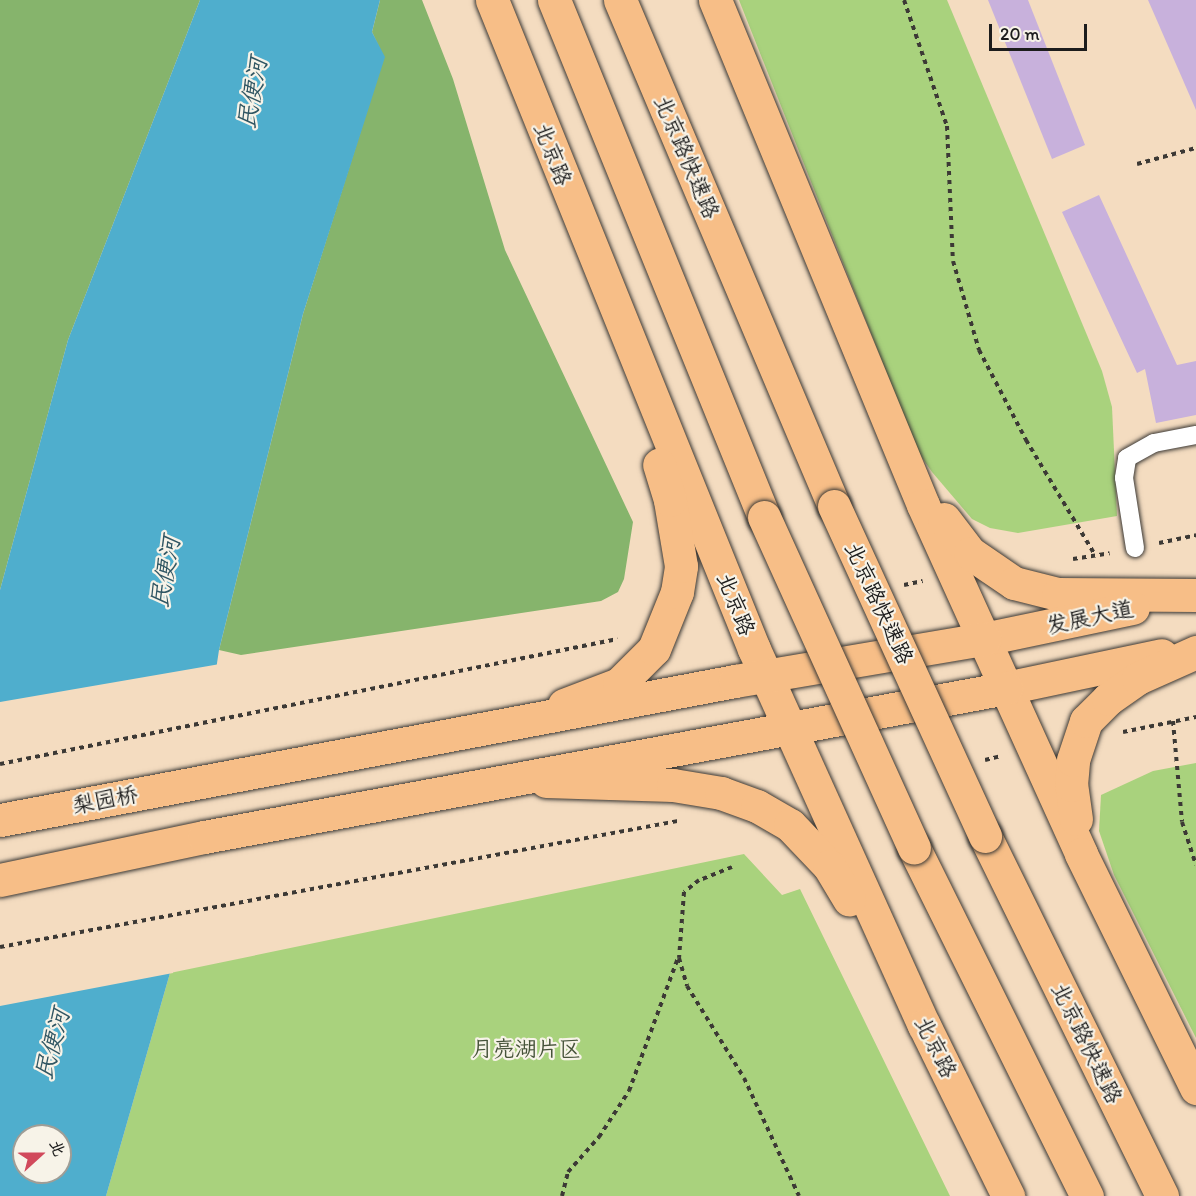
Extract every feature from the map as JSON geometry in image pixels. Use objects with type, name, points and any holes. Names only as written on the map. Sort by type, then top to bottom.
[{"type":"main road","name":"北京路","points":[[492,0],[601,277],[766,675],[924,1025],[1008,1196]]},
{"type":"main road","points":[[554,0],[764,517],[914,848],[1087,1196]]},
{"type":"main road","name":"北京路快速路","points":[[620,0],[834,506],[986,836],[1162,1196]]},
{"type":"main road","points":[[715,0],[896,437],[984,639],[1081,854],[1196,1088]]},
{"type":"main road","points":[[519,721],[619,684],[654,649],[677,592],[681,566],[670,500],[601,277]]},
{"type":"main road","points":[[896,437],[939,512],[970,553],[1014,583],[1058,594],[1196,595]]},
{"type":"main road","name":"发展大道","points":[[519,721],[766,675],[984,639],[1196,595]]},
{"type":"main road","points":[[0,880],[204,837],[791,730],[1196,648]]},
{"type":"main road","points":[[1081,854],[1071,785],[1073,760],[1086,721],[1108,699],[1138,678],[1196,652]]},
{"type":"main road","name":"梨园桥","points":[[0,820],[519,721]]},
{"type":"main road","points":[[520,780],[673,785],[711,791],[757,806],[790,825],[829,866],[924,1025]]},
{"type":"lane","points":[[1135,548],[1124,478],[1127,458],[1143,446],[1196,435]]},
{"type":"path","points":[[904,0],[947,126],[953,261],[979,350],[1026,441],[1095,555]]},
{"type":"path","points":[[1137,164],[1196,148]]},
{"type":"path","points":[[0,764],[661,630]]},
{"type":"path","points":[[1173,721],[1182,822],[1196,864]]},
{"type":"path","points":[[0,947],[194,908],[687,819]]},
{"type":"path","points":[[562,1196],[568,1172],[599,1137],[629,1091],[679,958],[684,892],[699,880],[732,867]]},
{"type":"path","points":[[679,958],[687,986],[744,1078],[799,1196]]},
{"type":"green space","points":[[0,0],[200,0],[68,340],[0,590]]},
{"type":"green space","points":[[380,0],[422,0],[453,79],[505,250],[633,522],[624,579],[618,592],[601,601],[241,655],[219,650],[303,314],[384,57],[372,32]]},
{"type":"green space","points":[[739,0],[947,0],[1102,371],[1112,407],[1117,516],[1018,533],[990,528],[972,519],[932,472],[918,452]]},
{"type":"green space","points":[[1196,763],[1196,1038],[1114,875],[1099,831],[1101,795],[1153,771]]},
{"type":"green space","name":"月亮湖片区","points":[[744,854],[782,895],[800,889],[950,1196],[106,1196],[170,973]]},
{"type":"water","name":"民便河","points":[[200,0],[380,0],[372,32],[385,57],[303,314],[219,650],[170,973],[106,1196],[0,1196],[0,590],[68,340]]},
{"type":"pier","points":[[220,664],[173,973],[0,1006],[0,702]]},
{"type":"building","points":[[988,0],[1028,0],[1085,145],[1052,159]]},
{"type":"building","points":[[1148,0],[1196,0],[1196,110]]},
{"type":"building","points":[[1099,195],[1177,365],[1196,361],[1196,415],[1156,423],[1145,369],[1137,373],[1062,212]]}]
